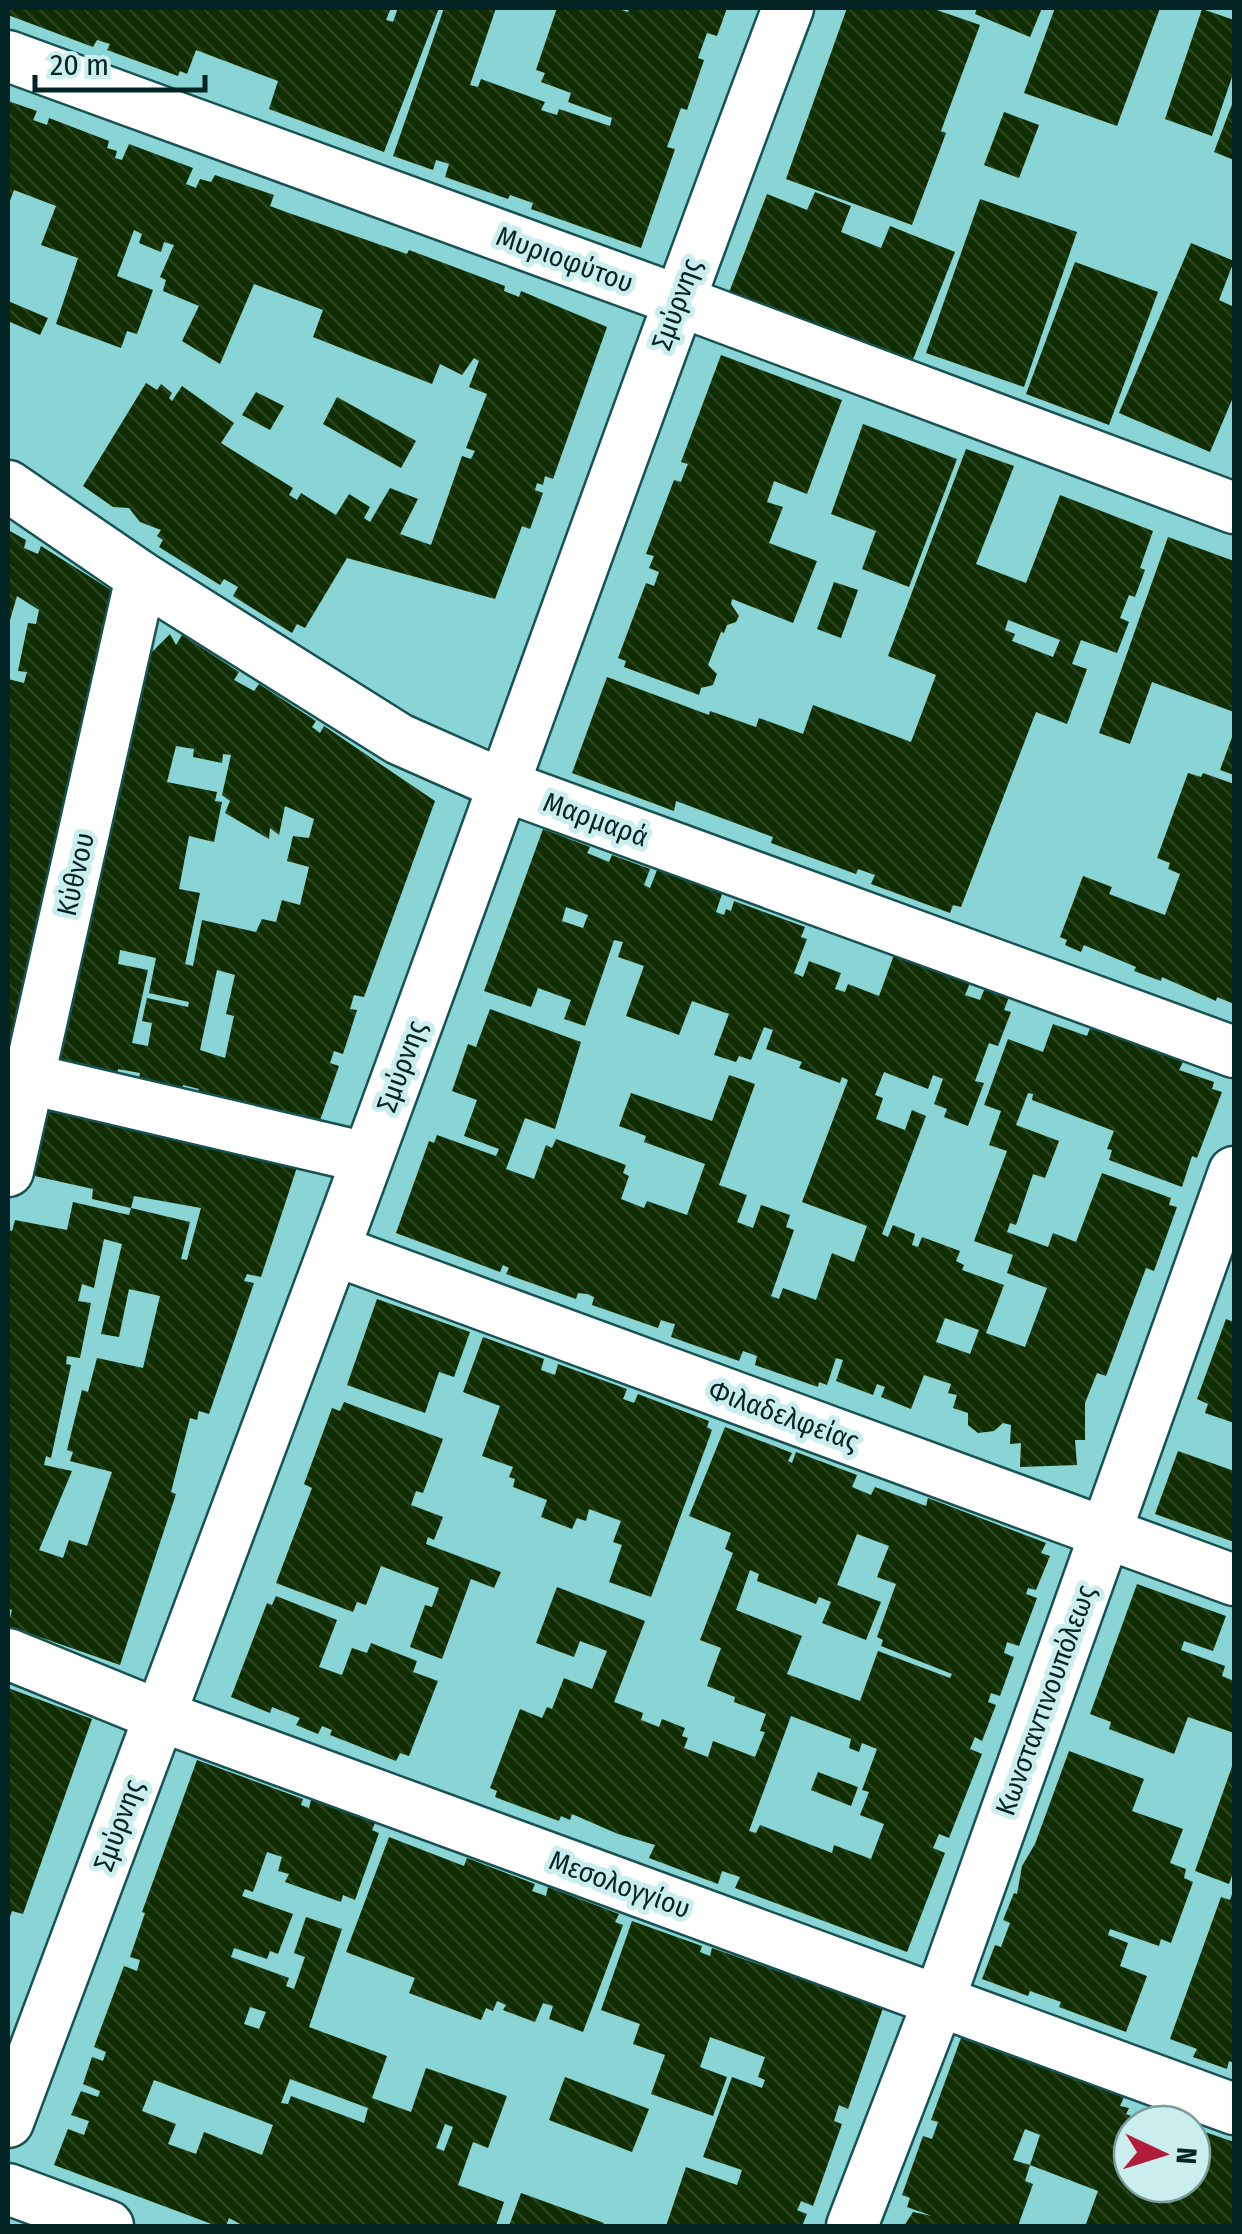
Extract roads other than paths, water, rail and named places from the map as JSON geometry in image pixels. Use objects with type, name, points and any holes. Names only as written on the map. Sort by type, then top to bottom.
[{"type":"street","name":"Σμύρνης","points":[[8,2122],[334,1250],[677,300],[788,8]]},
{"type":"street","name":"Μυριοφύτου","points":[[8,56],[1234,508]]},
{"type":"street","name":"Μαρμαρά","points":[[8,486],[141,577],[400,739],[504,786],[1234,1052]]},
{"type":"street","name":"Κύθνου","points":[[8,1171],[18,1077],[141,577]]},
{"type":"street","points":[[18,1077],[367,1158]]},
{"type":"street","name":"Κωνσταντινουπόλεως","points":[[852,2226],[938,2000],[1234,1172]]},
{"type":"street","name":"Φιλαδελφείας","points":[[334,1250],[1234,1580]]},
{"type":"street","name":"Μεσολογγίου","points":[[8,1654],[158,1715],[1234,2109]]},
{"type":"street","points":[[8,2188],[108,2226]]}]
